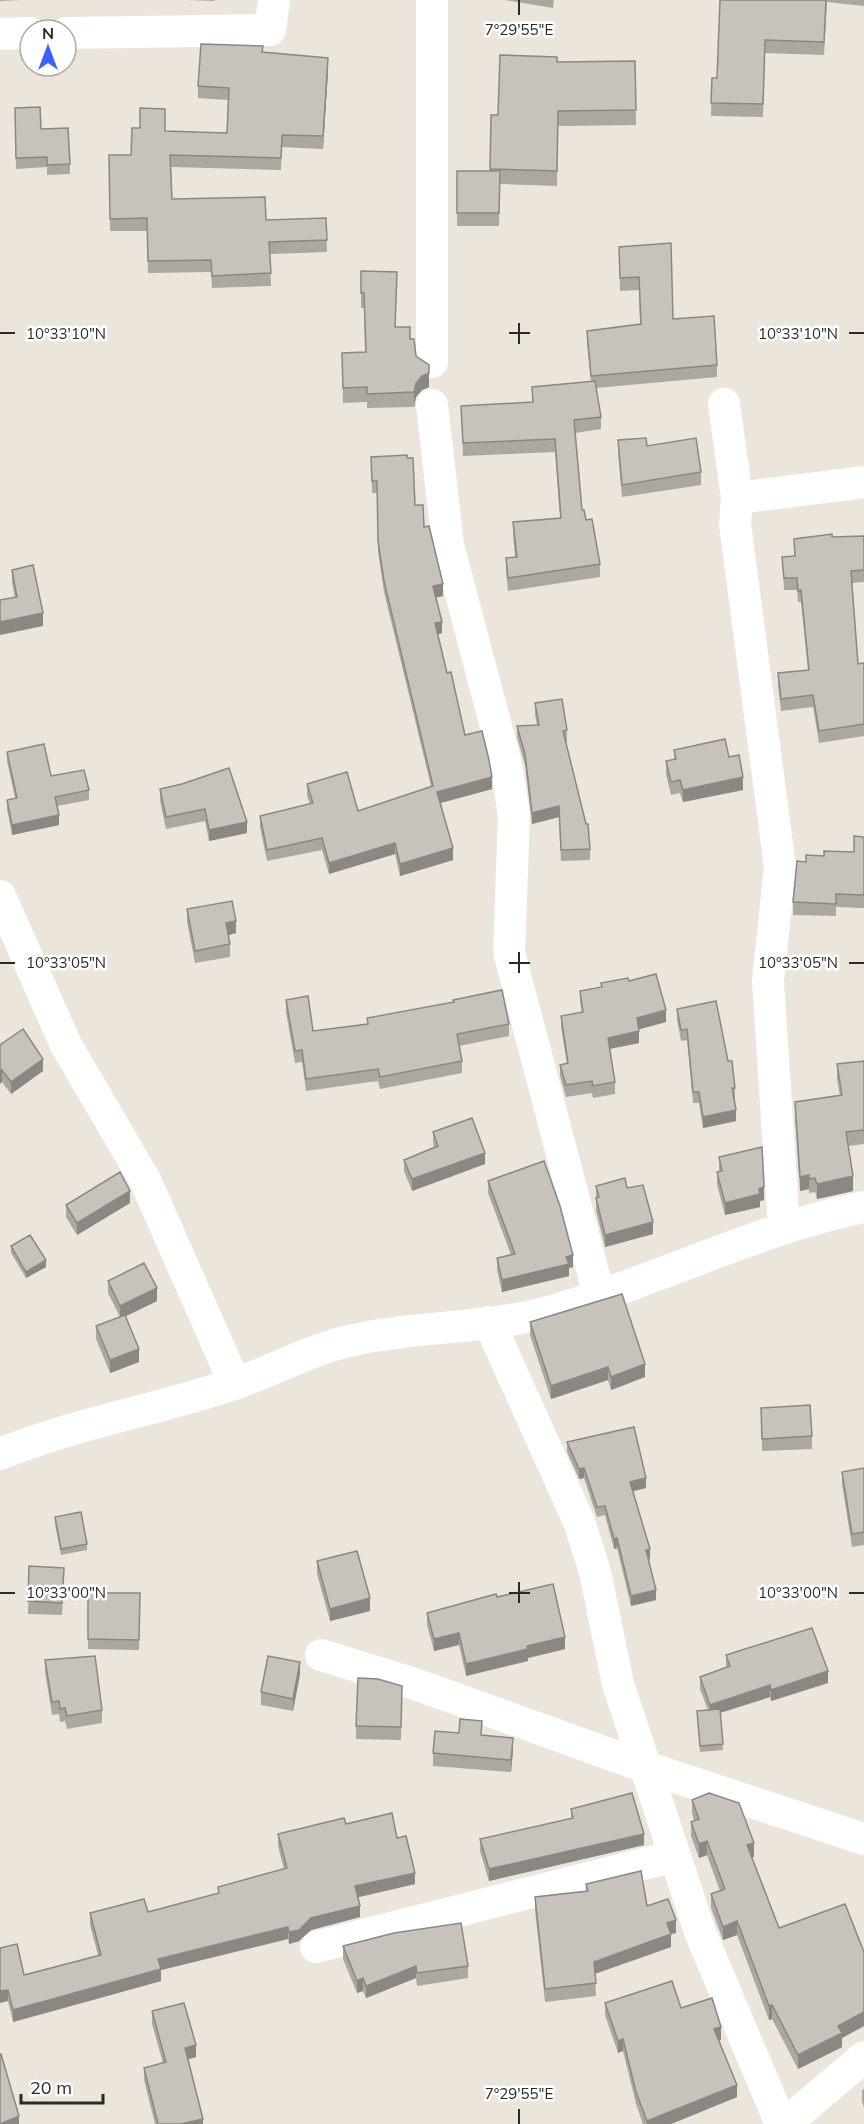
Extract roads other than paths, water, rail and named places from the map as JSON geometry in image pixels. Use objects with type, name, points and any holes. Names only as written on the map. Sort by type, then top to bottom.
[{"type":"street","points":[[78,33],[270,30],[274,0]]},
{"type":"street","points":[[432,0],[432,362]]},
{"type":"street","points":[[0,34],[18,33]]},
{"type":"street","points":[[724,404],[737,498],[735,524],[780,867],[768,981],[784,1227]]},
{"type":"street","points":[[432,405],[448,545],[507,768],[513,807],[509,952],[599,1295]]},
{"type":"street","points":[[737,498],[864,482]]},
{"type":"street","points":[[0,896],[66,1045],[145,1180],[235,1384]]},
{"type":"street","points":[[0,1454],[39,1438],[235,1384],[307,1354],[350,1341],[554,1311],[634,1285],[784,1227],[864,1208]]},
{"type":"street","points":[[489,1322],[580,1524],[595,1572],[618,1684],[700,1932],[783,2124],[864,2057]]},
{"type":"street","points":[[321,1655],[415,1684],[645,1767],[864,1839]]},
{"type":"street","points":[[316,1947],[675,1856]]}]
